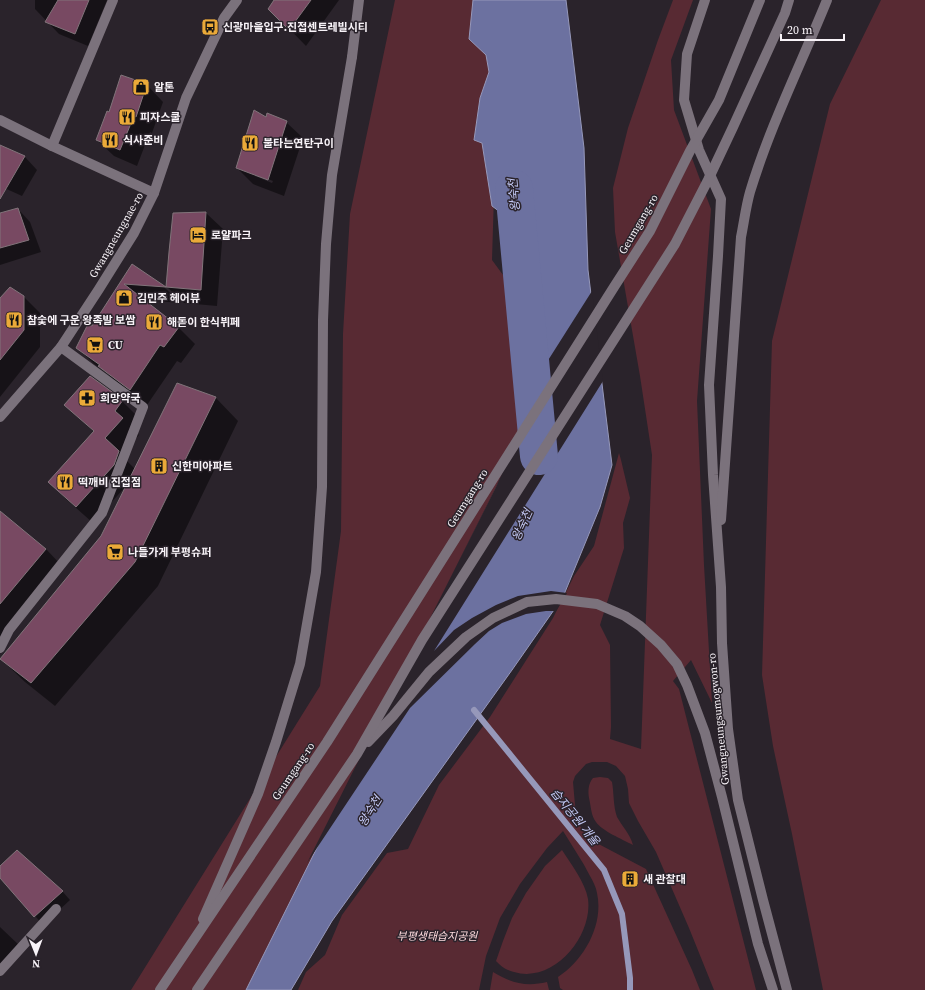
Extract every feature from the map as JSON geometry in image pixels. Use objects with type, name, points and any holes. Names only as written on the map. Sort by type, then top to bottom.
[{"type":"main road","points":[[52,146],[113,0]]},
{"type":"main road","name":"Gwangneungnae-ro","points":[[0,416],[60,347],[130,239],[154,193],[186,98],[224,18],[237,0]]},
{"type":"main road","points":[[191,945],[258,794],[300,664],[316,572],[322,487],[323,320],[326,244],[332,175],[352,57],[359,0]]},
{"type":"main road","points":[[705,0],[687,54],[684,100],[699,150],[721,199],[709,386],[718,560]]},
{"type":"main road","name":"Geumgang-ro","points":[[160,990],[327,742],[650,231],[690,151],[719,100],[760,0]]},
{"type":"main road","points":[[197,990],[356,754],[422,640],[675,244],[733,127],[785,13],[789,0]]},
{"type":"main road","points":[[718,560],[741,237],[749,194],[764,149],[788,89],[827,0]]},
{"type":"main road","points":[[0,120],[52,146],[154,193]]},
{"type":"main road","points":[[0,648],[9,630],[102,513],[144,407],[60,347]]},
{"type":"main road","name":"Gwangneungsumogwon-ro","points":[[718,560],[728,729],[738,800],[787,990]]},
{"type":"main road","points":[[356,754],[393,716],[429,672],[466,636],[493,618],[527,602],[556,599],[597,604],[625,616],[640,626],[662,645],[677,664],[687,685],[705,733],[758,944],[773,990]]},
{"type":"main road","points":[[0,971],[56,909]]},
{"type":"green space","points":[[395,0],[500,0],[492,260],[539,324],[572,449],[273,990],[131,990],[320,686],[341,531],[343,334],[350,214]]},
{"type":"green space","name":"부평생태습지공원","points":[[673,0],[693,0],[671,60],[674,110],[711,209],[697,401],[712,703],[691,660],[673,681],[679,689],[756,990],[714,990],[656,852],[629,803],[625,776],[616,766],[607,762],[592,762],[586,764],[575,776],[573,782],[575,805],[579,824],[584,833],[591,840],[646,869],[700,990],[563,990],[560,988],[558,977],[576,961],[584,951],[595,929],[598,917],[597,891],[584,864],[563,831],[547,848],[520,884],[500,918],[486,956],[479,990],[298,990],[306,972],[325,955],[342,915],[387,853],[408,849],[439,785],[490,717],[553,618],[574,576],[594,546],[619,453],[630,498],[623,523],[624,548],[600,625],[610,645],[610,739],[641,749],[652,455],[615,232],[613,188],[628,128]]},
{"type":"green space","points":[[881,0],[925,0],[925,990],[823,990],[773,746],[762,675],[772,341],[830,104]]},
{"type":"green space","points":[[593,778],[608,778],[612,782],[617,817],[633,845],[607,832],[594,820],[588,793],[590,783]]},
{"type":"green space","points":[[562,850],[584,886],[588,899],[588,913],[584,928],[577,942],[568,954],[556,964],[543,971],[529,974],[514,972],[506,969],[496,961],[512,918],[526,893],[545,866]]},
{"type":"green space","points":[[493,972],[506,979],[519,983],[532,984],[547,982],[549,990],[490,990]]},
{"type":"water","points":[[473,0],[566,0],[584,148],[588,270],[612,465],[600,507],[563,597],[332,921],[291,990],[246,990],[497,487],[536,401],[529,275],[525,239],[506,245],[504,215],[492,206],[482,143],[474,140],[480,98],[489,72],[486,55],[469,39]]},
{"type":"pier","points":[[592,291],[603,381],[434,651],[454,630],[496,605],[518,596],[551,591],[567,593],[556,611],[526,614],[502,623],[489,631],[410,708],[307,863],[496,487],[534,400],[533,384]]},
{"type":"building","points":[[58,0],[89,0],[75,34],[45,22]]},
{"type":"building","points":[[274,0],[311,0],[289,30],[268,9]]},
{"type":"building","points":[[121,75],[147,84],[136,117],[134,116],[120,150],[96,140],[107,111],[109,112]]},
{"type":"building","points":[[254,110],[266,117],[267,113],[287,121],[268,180],[236,168]]},
{"type":"building","points":[[0,145],[25,156],[0,199]]},
{"type":"building","points":[[18,208],[29,240],[0,248],[0,213]]},
{"type":"building","points":[[206,212],[201,290],[166,287],[173,213]]},
{"type":"building","points":[[132,264],[166,287],[124,284],[179,327],[164,347],[160,345],[130,390],[98,366],[100,365],[76,348],[88,324],[92,326]]},
{"type":"building","points":[[10,287],[24,296],[24,330],[0,360],[0,298]]},
{"type":"building","points":[[90,376],[123,400],[115,411],[123,418],[105,438],[119,451],[114,465],[76,507],[48,482],[94,431],[64,405]]},
{"type":"building","name":"신한미아파트","points":[[177,383],[216,397],[135,562],[31,683],[0,659],[101,536]]},
{"type":"building","points":[[0,511],[46,549],[0,604]]},
{"type":"building","points":[[17,850],[63,891],[34,917],[0,878],[0,866]]},
{"type":"waterway","name":"왕숙천","points":[[514,189],[539,456]]},
{"type":"waterway","name":"습지공원 개울","points":[[474,710],[604,870],[622,914],[630,978],[630,990]]},
{"type":"place","name":"신광마을입구.진접센트레빌시티","points":[[210,27]]},
{"type":"place","name":"알톤","points":[[141,87]]},
{"type":"place","name":"피자스쿨","points":[[127,117]]},
{"type":"place","name":"식사준비","points":[[110,140]]},
{"type":"place","name":"불타는연탄구이","points":[[250,143]]},
{"type":"place","name":"로얄파크","points":[[198,235]]},
{"type":"place","name":"김민주 헤어뷰","points":[[124,298]]},
{"type":"place","name":"참숯에 구운 왕족발 보쌈","points":[[14,320]]},
{"type":"place","name":"해돋이 한식뷔페","points":[[154,322]]},
{"type":"place","name":"CU","points":[[95,345]]},
{"type":"place","name":"희망약국","points":[[87,398]]},
{"type":"place","name":"신한미아파트","points":[[159,466]]},
{"type":"place","name":"떡깨비 진접점","points":[[65,482]]},
{"type":"place","name":"나들가게 부평슈퍼","points":[[115,552]]},
{"type":"place","name":"새 관찰대","points":[[630,879]]}]
